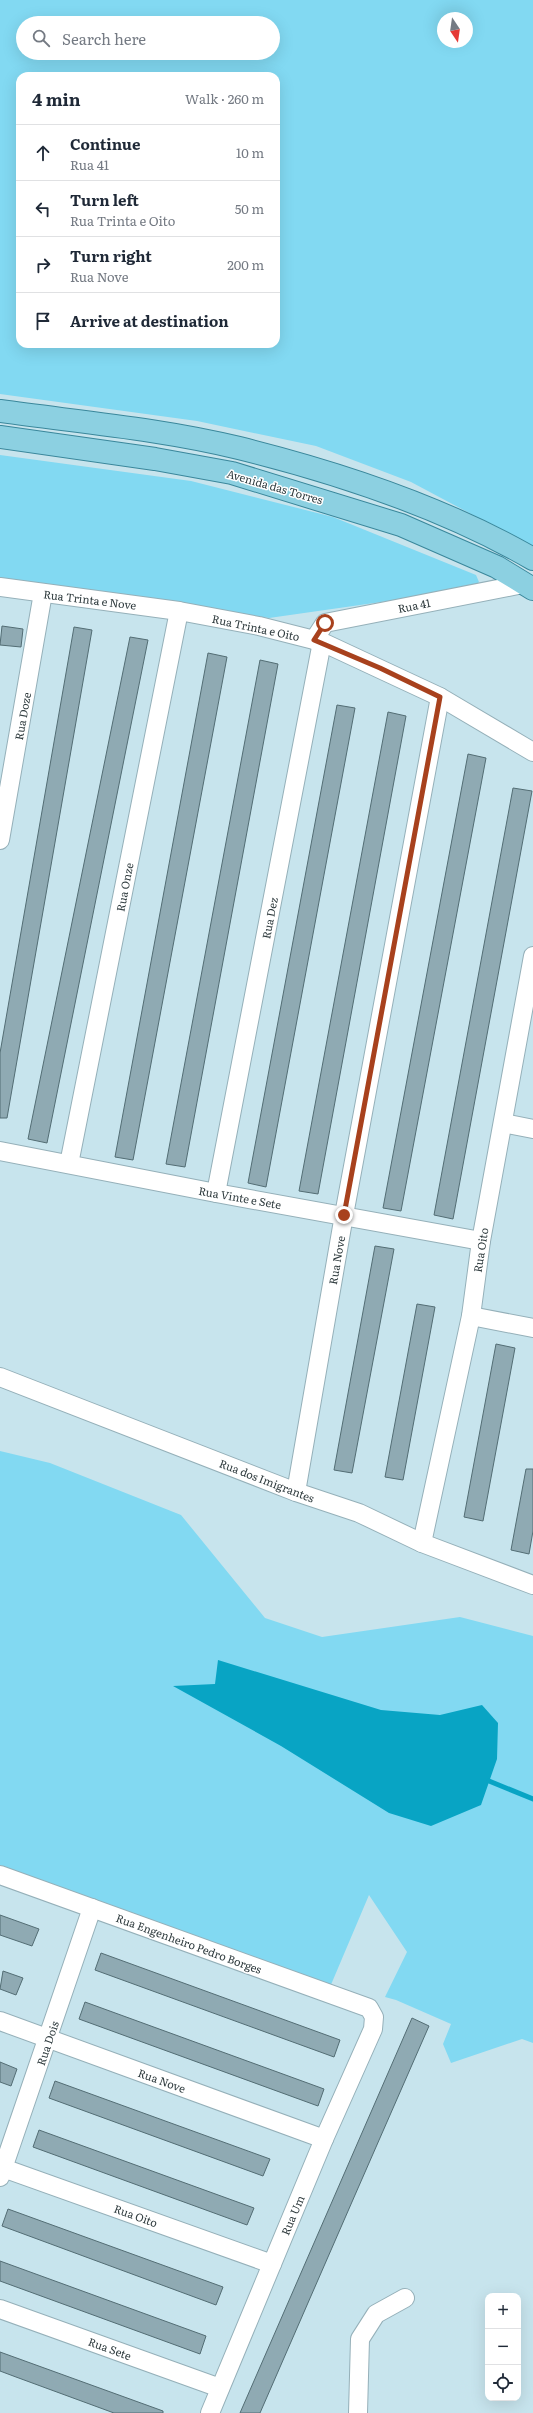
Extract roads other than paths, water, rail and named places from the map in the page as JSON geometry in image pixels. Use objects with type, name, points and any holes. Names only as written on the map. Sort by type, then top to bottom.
[{"type":"main road","points":[[0,411],[159,434],[238,448],[410,501],[509,544],[533,558]]},
{"type":"main road","name":"Avenida das Torres","points":[[0,437],[155,459],[232,473],[401,525],[497,567],[528,586]]},
{"type":"street","name":"Rua 41","points":[[318,641],[325,623],[528,586]]},
{"type":"street","name":"Rua Trinta e Nove","points":[[0,587],[179,611]]},
{"type":"street","name":"Rua Doze","points":[[0,840],[43,593]]},
{"type":"street","name":"Rua Trinta e Oito","points":[[179,611],[259,626],[318,641],[440,697]]},
{"type":"street","name":"Rua Onze","points":[[69,1164],[179,611]]},
{"type":"street","name":"Rua Dez","points":[[216,1193],[318,641]]},
{"type":"street","points":[[440,697],[533,752]]},
{"type":"street","name":"Rua Nove","points":[[296,1492],[344,1215],[440,697]]},
{"type":"street","name":"Rua Oito","points":[[422,1543],[471,1316],[481,1241],[533,956]]},
{"type":"street","points":[[503,1123],[533,1129]]},
{"type":"street","name":"Rua Vinte e Sete","points":[[0,1151],[216,1193],[481,1241]]},
{"type":"street","points":[[471,1316],[533,1328]]},
{"type":"street","name":"Rua dos Imigrantes","points":[[0,1377],[296,1492],[359,1513],[422,1543],[533,1585]]},
{"type":"street","name":"Rua Engenheiro Pedro Borges","points":[[0,1875],[369,2008],[374,2017]]},
{"type":"street","name":"Rua Dois","points":[[1,2171],[48,2039],[92,1908]]},
{"type":"street","name":"Rua Um","points":[[210,2413],[324,2139],[373,2029],[374,2017]]},
{"type":"street","name":"Rua Nove","points":[[0,2021],[324,2139]]},
{"type":"street","name":"Rua Oito","points":[[1,2171],[272,2264]]},
{"type":"street","points":[[358,2413],[360,2339],[376,2314],[405,2298]]},
{"type":"street","name":"Rua Sete","points":[[0,2309],[220,2388]]},
{"type":"waterway","points":[[489,1781],[533,1799]]}]
